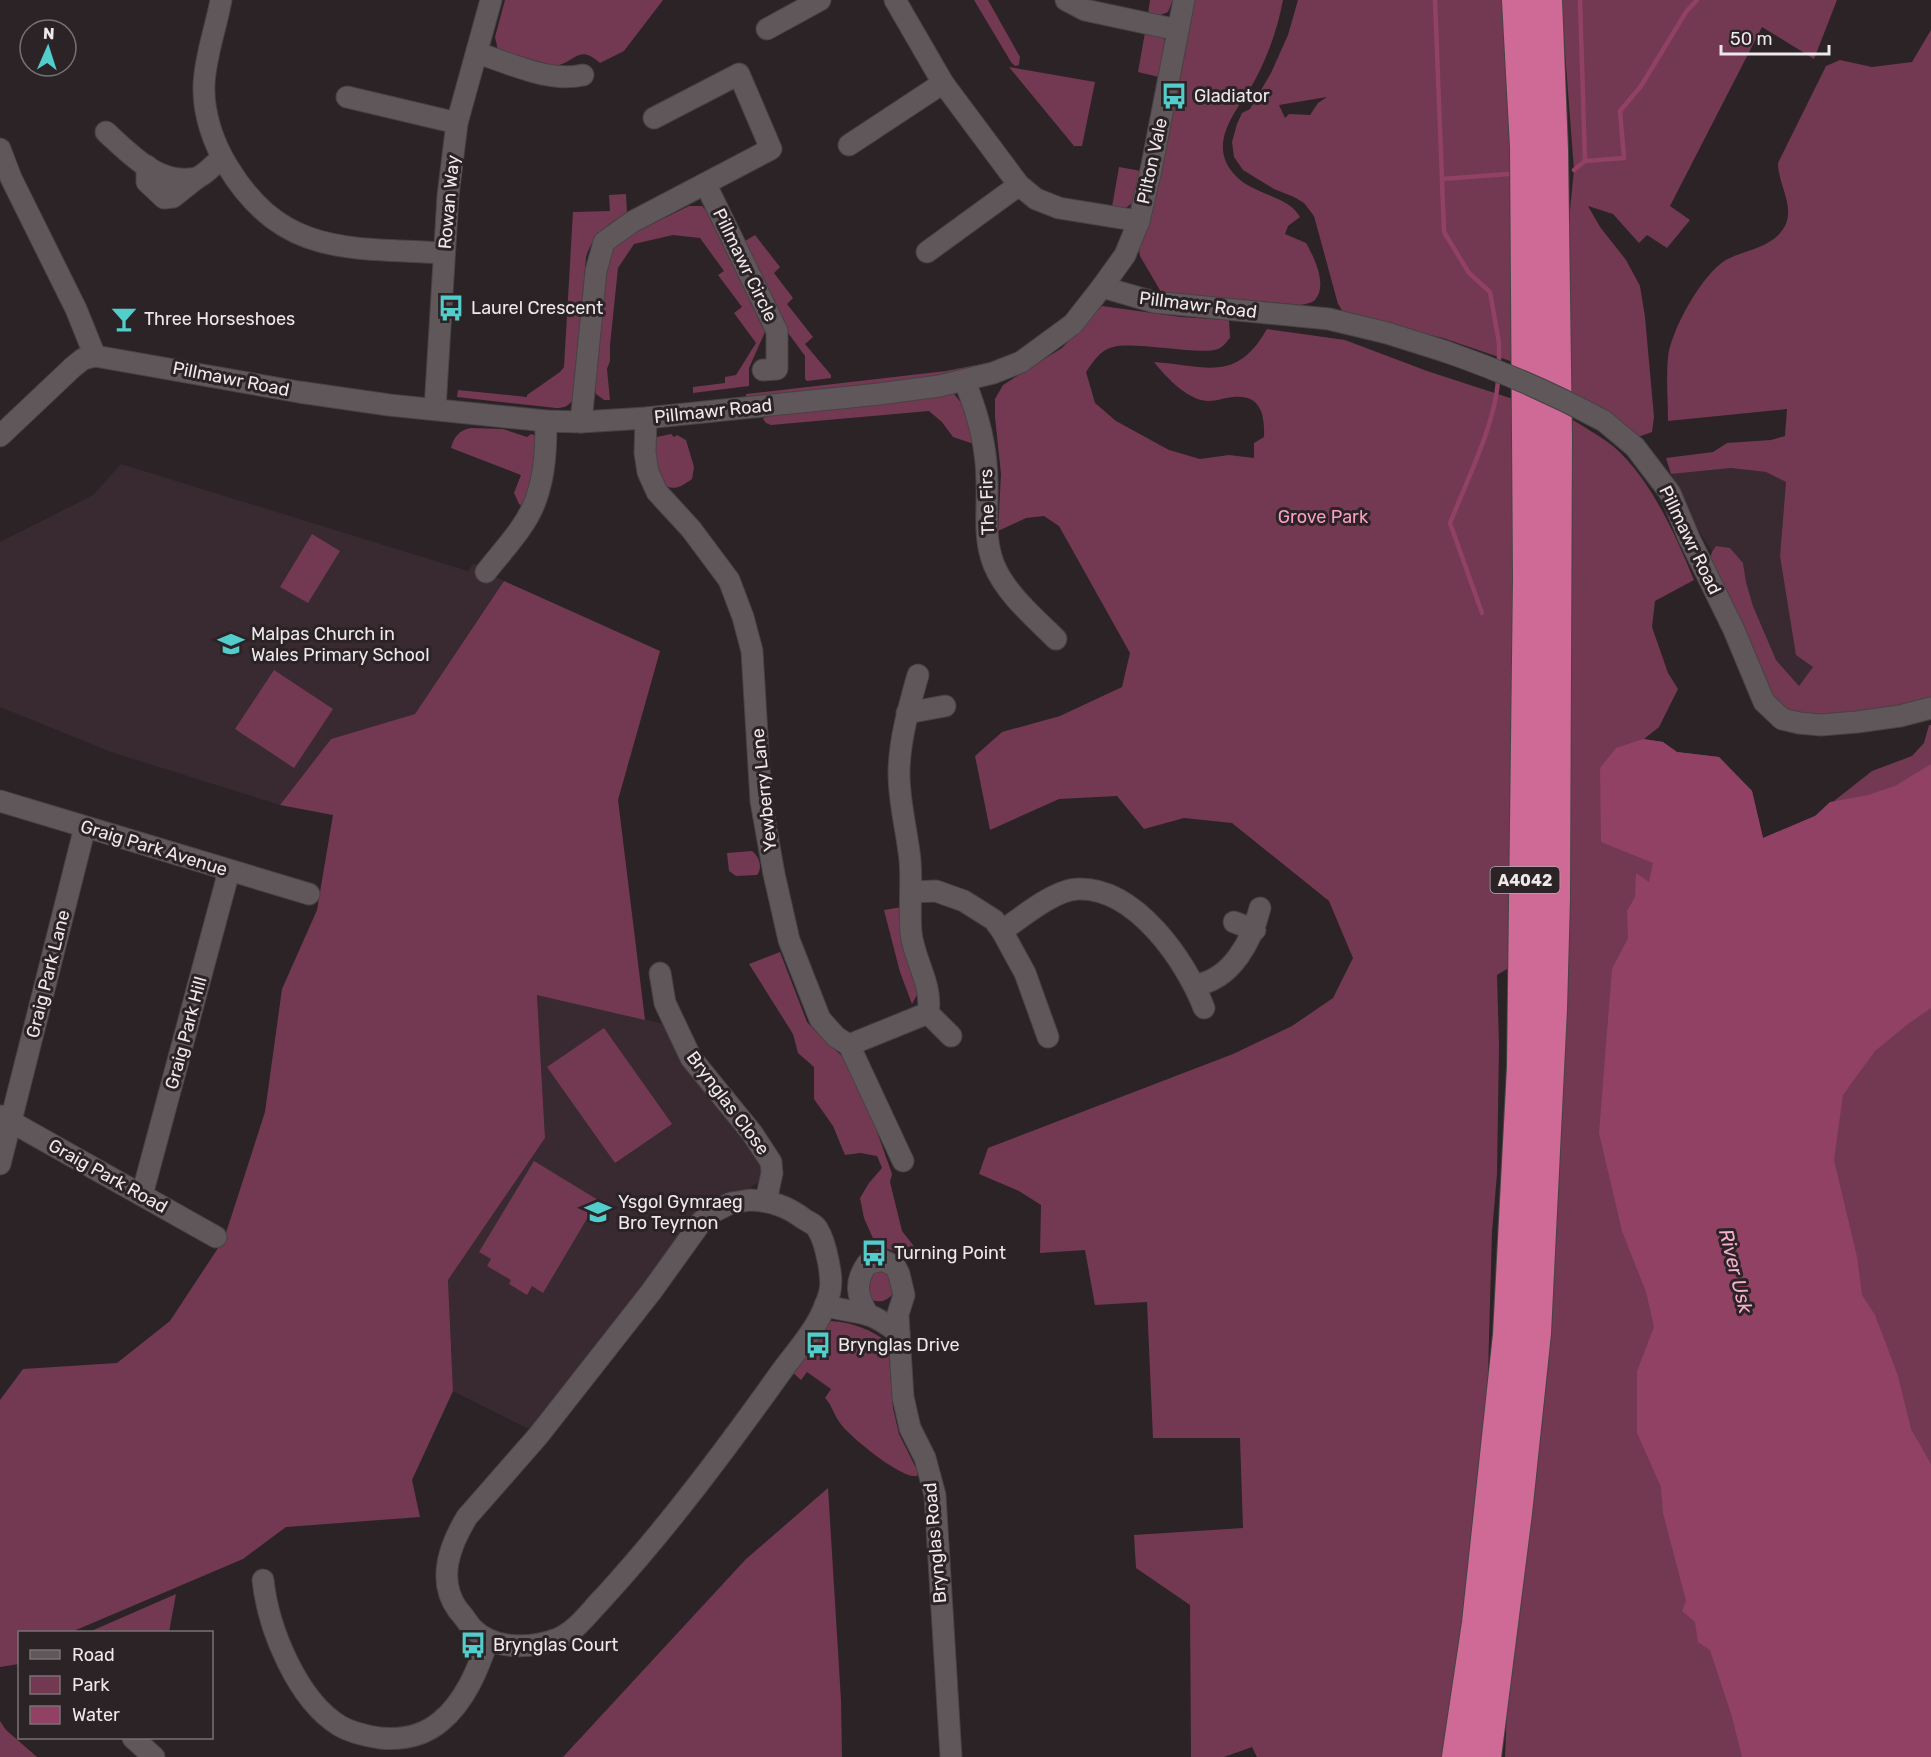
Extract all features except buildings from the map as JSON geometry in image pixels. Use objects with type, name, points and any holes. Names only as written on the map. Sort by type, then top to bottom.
[{"type":"highway","name":"A4042","points":[[1458,1757],[1478,1623],[1509,1335],[1523,1067],[1529,579],[1526,146],[1518,0]]},
{"type":"highway","name":"A4042","points":[[1485,1757],[1516,1513],[1535,1333],[1551,1009],[1554,876],[1556,438],[1552,150],[1546,0]]},
{"type":"street","points":[[221,0],[204,86],[207,120],[222,158],[242,190],[286,229],[302,236],[336,246],[444,253]]},
{"type":"street","name":"Rowan Way","points":[[435,409],[448,196],[457,123],[491,0]]},
{"type":"street","points":[[767,29],[820,0]]},
{"type":"street","name":"Pilton Vale","points":[[895,0],[943,83],[1019,185],[1035,199],[1059,208],[1139,221]]},
{"type":"street","points":[[1066,0],[1085,10],[1178,30]]},
{"type":"street","name":"Pilton Vale","points":[[1102,287],[1125,255],[1139,221],[1184,0]]},
{"type":"street","points":[[477,53],[540,73],[571,78],[583,75]]},
{"type":"street","points":[[581,422],[596,271],[604,242],[632,222],[771,149],[739,74],[654,118]]},
{"type":"street","points":[[849,145],[943,83]]},
{"type":"street","points":[[347,97],[457,123]]},
{"type":"street","points":[[106,132],[136,161],[170,178],[197,178],[222,158]]},
{"type":"street","points":[[0,149],[11,178],[72,299],[95,356],[83,359],[73,367],[0,436]]},
{"type":"street","name":"Pillmawr Circle","points":[[706,185],[777,331],[777,369],[763,370]]},
{"type":"street","points":[[927,252],[1019,185]]},
{"type":"street","name":"Pillmawr Road","points":[[95,356],[299,392],[546,421],[581,422],[646,418],[879,394],[939,386],[993,373],[1022,362],[1073,324],[1102,287],[1154,302],[1329,319],[1387,333],[1495,369],[1604,421],[1635,447],[1670,492],[1689,538],[1734,630],[1764,702],[1782,719],[1821,725],[1857,723],[1931,708]]},
{"type":"street","name":"The Firs","points":[[964,380],[979,423],[984,446],[987,484],[986,531],[995,566],[1010,591],[1056,639]]},
{"type":"street","name":"Yewberry Lane","points":[[646,418],[645,453],[648,472],[657,492],[691,529],[729,580],[743,617],[752,651],[761,801],[789,940],[820,1019],[836,1037],[849,1045],[903,1161]]},
{"type":"street","points":[[486,572],[521,527],[536,500],[546,454],[546,421]]},
{"type":"street","points":[[918,675],[907,713],[899,773],[902,819],[909,858],[911,935],[928,992],[930,1003],[928,1013]]},
{"type":"street","points":[[907,713],[945,706]]},
{"type":"street","name":"Graig Park Avenue","points":[[0,801],[309,894]]},
{"type":"street","name":"Graig Park Lane","points":[[0,1164],[6,1118],[85,827]]},
{"type":"street","name":"Graig Park Hill","points":[[142,1195],[230,871]]},
{"type":"street","points":[[1002,931],[1040,905],[1062,894],[1078,889],[1104,894],[1128,906],[1172,948],[1195,985],[1203,1008]]},
{"type":"street","points":[[911,892],[936,891],[964,901],[994,920],[1026,973],[1032,1017],[1048,1037]]},
{"type":"street","points":[[1195,985],[1206,983],[1235,961],[1255,930],[1260,908]]},
{"type":"street","points":[[1234,922],[1255,930]]},
{"type":"street","name":"Brynglas Close","points":[[660,973],[665,1003],[691,1058],[759,1142],[771,1162],[772,1173],[766,1201]]},
{"type":"street","points":[[849,1045],[928,1013]]},
{"type":"street","points":[[928,1013],[951,1036]]},
{"type":"street","name":"Graig Park Road","points":[[6,1118],[216,1237]]},
{"type":"street","points":[[750,1200],[766,1201],[793,1211],[817,1227],[826,1251],[831,1277],[830,1291],[820,1316],[725,1449],[620,1578],[572,1631],[558,1639],[540,1644],[521,1646],[488,1640],[473,1629],[454,1604],[446,1575],[452,1543],[467,1517],[538,1436],[651,1292],[702,1221],[731,1203],[750,1200]]},
{"type":"street","name":"Brynglas Road","points":[[868,1315],[861,1303],[858,1287],[859,1276],[867,1264],[882,1260],[895,1266],[904,1295],[898,1314],[903,1397],[910,1428],[925,1458],[935,1495],[951,1757]]},
{"type":"street","points":[[825,1305],[841,1311],[868,1315],[899,1333]]},
{"type":"street","points":[[263,1580],[265,1598],[275,1629],[292,1671],[305,1691],[319,1710],[341,1727],[367,1736],[393,1739],[418,1735],[440,1723],[461,1698],[479,1664],[488,1640]]},
{"type":"street","points":[[135,1739],[154,1757]]},
{"type":"shaded area","name":"Malpas Church in Wales Primary School","points":[[121,464],[468,571],[474,563],[504,581],[415,714],[331,739],[280,805],[111,752],[0,707],[0,542],[93,495]]},
{"type":"shaded area","points":[[1731,468],[1766,472],[1786,482],[1780,556],[1813,667],[1799,686],[1776,660],[1753,606],[1743,563],[1717,546],[1712,552],[1692,520],[1671,474]]},
{"type":"shaded area","name":"Ysgol Gymraeg Bro Teyrnon","points":[[537,994],[664,1024],[684,1063],[759,1158],[764,1179],[744,1191],[643,1287],[533,1431],[453,1391],[448,1280],[545,1138]]},
{"type":"green space","points":[[505,0],[663,0],[624,51],[600,63],[593,57],[581,54],[555,66],[498,50],[495,37]]},
{"type":"green space","points":[[974,0],[988,0],[1020,57],[1019,65],[1015,66],[1011,62]]},
{"type":"green space","points":[[1150,0],[1173,0],[1168,12],[1158,16],[1148,14]]},
{"type":"green space","points":[[1191,0],[1283,0],[1276,30],[1265,59],[1225,133],[1224,157],[1238,178],[1247,185],[1286,203],[1300,217],[1288,226],[1285,234],[1306,243],[1316,263],[1320,279],[1319,294],[1310,303],[1301,305],[1161,292],[1140,256],[1138,244]]},
{"type":"green space","points":[[1298,0],[1507,0],[1516,363],[1443,338],[1345,315],[1338,304],[1314,216],[1304,203],[1274,189],[1243,170],[1234,157],[1232,142],[1237,124],[1242,113],[1250,109],[1271,73],[1288,35]],"holes":[[[1327,97],[1318,103],[1310,115],[1289,114],[1285,118],[1279,105]]]},
{"type":"green space","points":[[1561,0],[1837,0],[1814,59],[1762,27],[1670,206],[1690,220],[1667,248],[1647,235],[1639,243],[1613,214],[1588,206],[1600,227],[1626,260],[1640,286],[1654,417],[1652,432],[1638,437],[1570,392],[1570,210],[1574,170]]},
{"type":"green space","points":[[1146,27],[1164,37],[1159,77],[1138,72]]},
{"type":"green space","points":[[1931,30],[1931,700],[1858,716],[1802,716],[1777,706],[1708,564],[1716,546],[1730,548],[1743,563],[1753,606],[1776,660],[1799,686],[1813,667],[1796,655],[1780,556],[1786,482],[1766,472],[1731,468],[1671,474],[1666,458],[1713,452],[1727,443],[1771,440],[1785,436],[1787,409],[1668,421],[1667,381],[1670,346],[1681,318],[1707,277],[1726,260],[1774,239],[1785,226],[1788,211],[1778,163],[1826,66],[1840,60],[1872,67],[1912,62]]},
{"type":"green space","points":[[1009,67],[1095,82],[1082,146],[1074,146]]},
{"type":"green space","points":[[1119,167],[1141,171],[1134,202],[1124,209],[1112,207]]},
{"type":"green space","points":[[626,194],[627,213],[602,231],[593,242],[586,257],[574,399],[562,408],[556,408],[457,397],[458,390],[527,397],[560,372],[564,367],[573,212],[610,211],[609,195]]},
{"type":"green space","points":[[689,206],[702,206],[706,210],[765,332],[749,368],[749,386],[693,393],[693,387],[725,383],[725,377],[736,375],[756,343],[734,313],[742,307],[718,275],[724,271],[700,238],[673,235],[634,244],[618,268],[610,361],[607,369],[610,400],[604,400],[596,394],[595,389],[608,254],[624,238]]},
{"type":"green space","points":[[755,235],[780,267],[774,273],[793,298],[787,304],[813,337],[805,344],[831,375],[831,378],[807,381],[805,379],[805,356],[786,330],[745,241]]},
{"type":"green space","name":"Grove Park","points":[[1102,306],[1181,317],[1229,320],[1230,338],[1220,348],[1201,351],[1137,346],[1113,347],[1094,360],[1086,372],[1095,403],[1116,421],[1169,450],[1200,459],[1229,455],[1254,458],[1254,443],[1264,437],[1262,414],[1255,403],[1242,397],[1210,401],[1194,398],[1175,384],[1154,362],[1205,368],[1232,364],[1244,358],[1267,329],[1345,340],[1427,371],[1513,399],[1517,847],[1512,966],[1497,975],[1499,1045],[1497,1174],[1492,1232],[1487,1409],[1446,1757],[1257,1757],[1252,1747],[1224,1757],[1191,1757],[1190,1605],[1136,1568],[1134,1535],[1243,1528],[1240,1438],[1153,1438],[1147,1302],[1095,1305],[1085,1250],[1040,1253],[1041,1205],[1019,1191],[979,1174],[988,1148],[1233,1054],[1292,1026],[1333,998],[1353,958],[1329,901],[1232,823],[1184,818],[1144,829],[1117,796],[1059,799],[990,830],[975,756],[1002,732],[1060,716],[1122,687],[1130,653],[1059,526],[1044,516],[1026,518],[998,531],[1001,474],[995,399],[1003,385],[1062,348]]},
{"type":"green space","points":[[1002,360],[949,375],[746,398],[746,394],[946,371]]},
{"type":"green space","points":[[951,390],[969,413],[974,444],[953,437],[942,422],[929,411],[771,425],[763,419],[766,414]]},
{"type":"green space","points":[[1570,418],[1613,446],[1639,474],[1661,508],[1694,580],[1655,601],[1652,627],[1668,673],[1678,689],[1659,727],[1644,739],[1663,742],[1677,752],[1719,757],[1752,791],[1763,838],[1815,816],[1872,771],[1912,756],[1924,743],[1929,725],[1931,725],[1931,817],[1652,869],[1650,882],[1817,1757],[1505,1757],[1507,1710],[1547,1377],[1557,1223],[1565,1035]]},
{"type":"green space","points":[[503,429],[527,437],[531,434],[540,437],[531,484],[522,506],[514,493],[521,475],[451,448],[463,430]]},
{"type":"green space","points":[[671,434],[686,440],[694,467],[692,479],[676,488],[660,482],[652,438]]},
{"type":"green space","points":[[312,534],[340,551],[308,603],[280,587]]},
{"type":"green space","points":[[504,581],[660,651],[618,800],[645,1020],[537,995],[545,1138],[448,1280],[453,1391],[412,1480],[420,1517],[286,1527],[243,1559],[76,1631],[18,1631],[18,1664],[0,1667],[0,1400],[23,1369],[117,1363],[170,1321],[224,1239],[265,1112],[282,989],[317,910],[333,815],[280,805],[331,739],[415,714]]},
{"type":"green space","points":[[274,670],[333,709],[294,768],[235,729]]},
{"type":"green space","points":[[752,851],[759,862],[760,869],[757,875],[736,876],[729,871],[727,853]]},
{"type":"green space","points":[[902,907],[918,993],[912,1004],[900,972],[884,910]]},
{"type":"green space","points":[[1931,930],[1931,1726],[1782,1041]]},
{"type":"green space","points":[[780,952],[807,1022],[849,1062],[869,1109],[892,1174],[890,1182],[902,1231],[917,1250],[894,1251],[876,1245],[864,1218],[860,1198],[882,1168],[877,1156],[860,1153],[845,1155],[833,1126],[814,1099],[814,1067],[798,1053],[793,1034],[749,964]]},
{"type":"green space","points":[[604,1028],[672,1124],[615,1163],[547,1067]]},
{"type":"green space","points":[[534,1161],[598,1200],[543,1293],[532,1286],[527,1295],[509,1284],[511,1280],[487,1266],[491,1259],[479,1252]]},
{"type":"green space","points":[[880,1270],[889,1273],[894,1292],[884,1301],[872,1300],[864,1281],[867,1276]]},
{"type":"green space","points":[[831,1321],[861,1327],[888,1343],[893,1408],[899,1434],[918,1472],[917,1476],[899,1471],[888,1464],[845,1429],[825,1398],[831,1389],[807,1372],[801,1380],[791,1371],[823,1328]]},
{"type":"green space","points":[[828,1488],[841,1700],[842,1757],[563,1757],[746,1559]]},
{"type":"green space","points":[[176,1594],[169,1631],[91,1631]]},
{"type":"green space","points":[[0,1721],[6,1730],[37,1757],[0,1757]]},
{"type":"water","name":"River Usk","points":[[1643,739],[1663,742],[1677,752],[1719,757],[1752,791],[1763,838],[1815,816],[1830,802],[1868,795],[1895,786],[1931,764],[1931,1008],[1875,1051],[1843,1095],[1834,1160],[1857,1257],[1862,1295],[1875,1315],[1898,1376],[1911,1429],[1931,1464],[1931,1757],[1742,1757],[1732,1717],[1710,1650],[1698,1642],[1695,1622],[1682,1611],[1686,1601],[1663,1513],[1661,1487],[1637,1433],[1637,1371],[1654,1327],[1646,1292],[1622,1231],[1599,1133],[1612,969],[1628,938],[1627,911],[1635,897],[1636,873],[1649,882],[1653,863],[1601,842],[1600,768],[1616,748]]},
{"type":"waterway","points":[[1435,0],[1444,232],[1469,273],[1490,292],[1499,343],[1499,364]]},
{"type":"waterway","points":[[1580,0],[1585,161]]},
{"type":"waterway","points":[[1574,170],[1585,161],[1624,158],[1620,111],[1641,86],[1686,12],[1697,0]]},
{"type":"waterway","points":[[1442,179],[1508,174]]},
{"type":"waterway","points":[[1482,613],[1450,523],[1487,432],[1498,378]]},
{"type":"place","name":"Gladiator","points":[[1174,96]]},
{"type":"place","name":"Laurel Crescent","points":[[451,308]]},
{"type":"place","name":"Three Horseshoes","points":[[124,319]]},
{"type":"place","name":"Malpas Church in Wales Primary School","points":[[231,644]]},
{"type":"place","name":"Ysgol Gymraeg Bro Teyrnon","points":[[598,1212]]},
{"type":"place","name":"Turning Point","points":[[874,1253]]},
{"type":"place","name":"Brynglas Drive","points":[[818,1345]]},
{"type":"place","name":"Brynglas Court","points":[[473,1645]]}]
